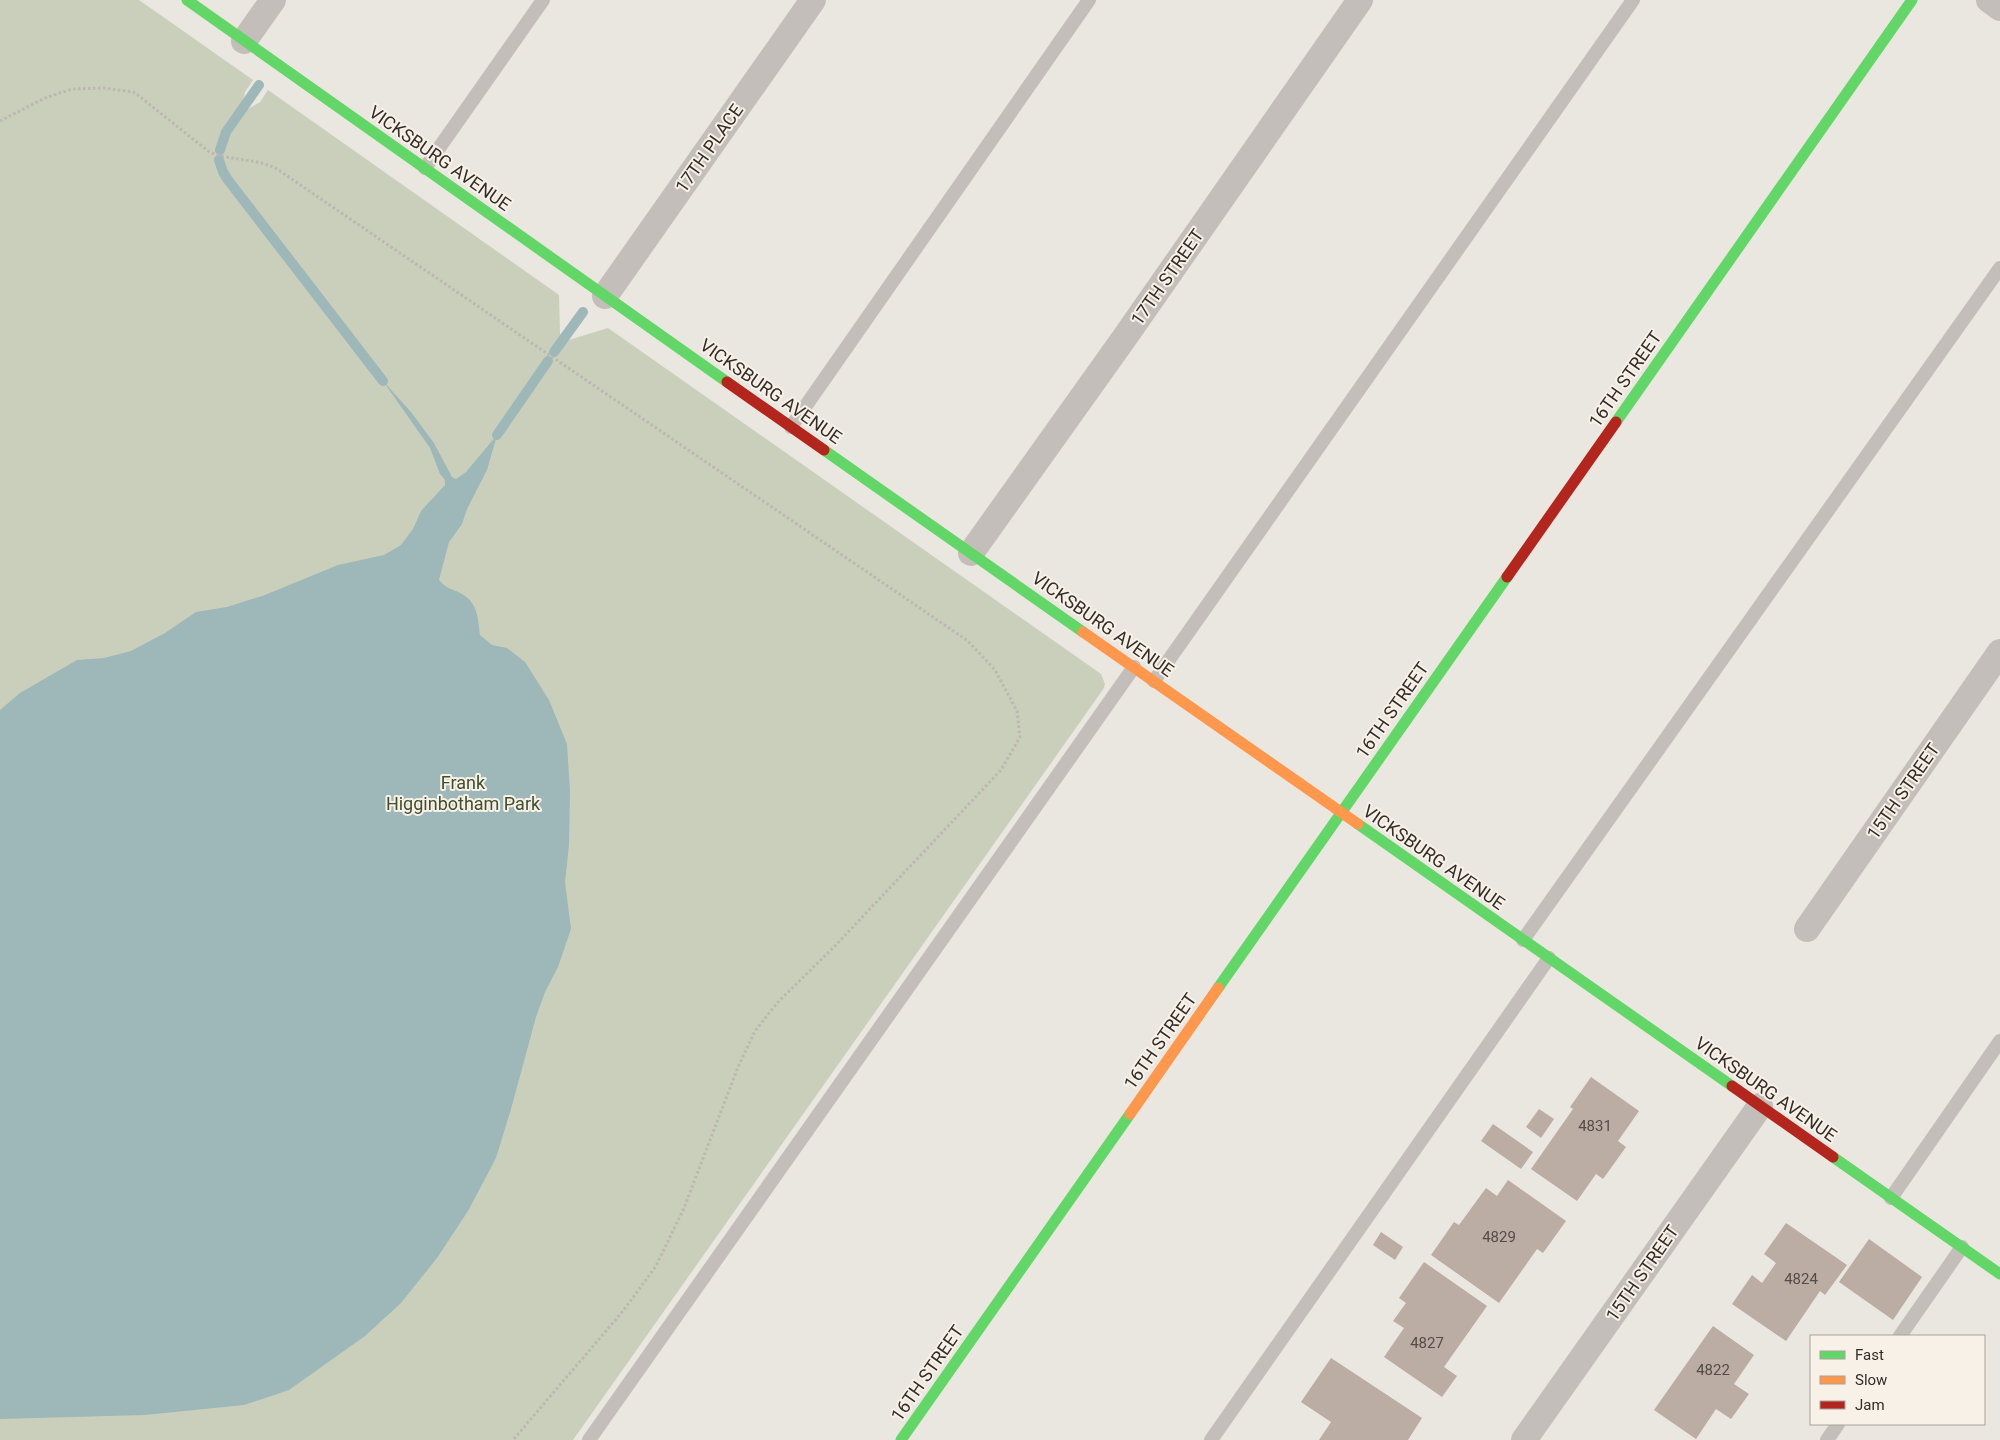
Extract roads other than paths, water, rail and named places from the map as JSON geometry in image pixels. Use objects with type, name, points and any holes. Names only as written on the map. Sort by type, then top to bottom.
[{"type":"street","name":"VICKSBURG AVENUE","points":[[187,0],[791,427],[2000,1274]]},
{"type":"street","points":[[244,41],[273,0]]},
{"type":"street","name":"17TH PLACE","points":[[605,296],[812,0]]},
{"type":"street","name":"17TH STREET","points":[[971,553],[1125,337],[1360,0]]},
{"type":"street","name":"16TH STREET","points":[[901,1440],[1912,0]]},
{"type":"street","points":[[1989,0],[2000,8]]},
{"type":"street","name":"15TH STREET","points":[[1807,929],[2000,652]]},
{"type":"street","name":"15TH STREET","points":[[1524,1440],[1760,1106]]},
{"type":"lane","points":[[424,168],[543,0]]},
{"type":"lane","points":[[791,427],[1089,0]]},
{"type":"lane","points":[[1154,681],[1633,0]]},
{"type":"lane","points":[[1523,940],[2000,268]]},
{"type":"lane","points":[[589,1440],[1134,667]]},
{"type":"lane","points":[[1211,1440],[1549,958]]},
{"type":"lane","points":[[1891,1198],[2000,1041]]},
{"type":"lane","points":[[1901,1335],[1962,1247]]},
{"type":"lane","points":[[1827,1440],[1837,1425]]},
{"type":"water","points":[[383,381],[411,412],[434,443],[452,477],[456,479],[466,472],[497,435],[487,470],[467,509],[462,524],[449,542],[439,580],[471,602],[479,623],[480,635],[492,645],[507,648],[525,662],[549,700],[567,744],[570,791],[569,845],[565,882],[571,929],[558,967],[545,992],[536,1017],[496,1158],[468,1211],[437,1258],[401,1303],[365,1336],[289,1390],[244,1405],[145,1415],[0,1419],[0,710],[20,693],[77,660],[104,658],[131,651],[165,633],[196,612],[227,607],[265,595],[338,565],[384,555],[401,545],[413,529],[421,511],[445,485],[445,480],[440,474],[430,448]]},
{"type":"waterway","points":[[220,150],[226,132],[259,85]]},
{"type":"waterway","points":[[219,160],[228,180],[383,381]]},
{"type":"waterway","points":[[554,352],[583,312]]},
{"type":"waterway","points":[[497,435],[548,361]]},
{"type":"park label","name":"Frank Higginbotham Park","points":[[463,792]]}]
